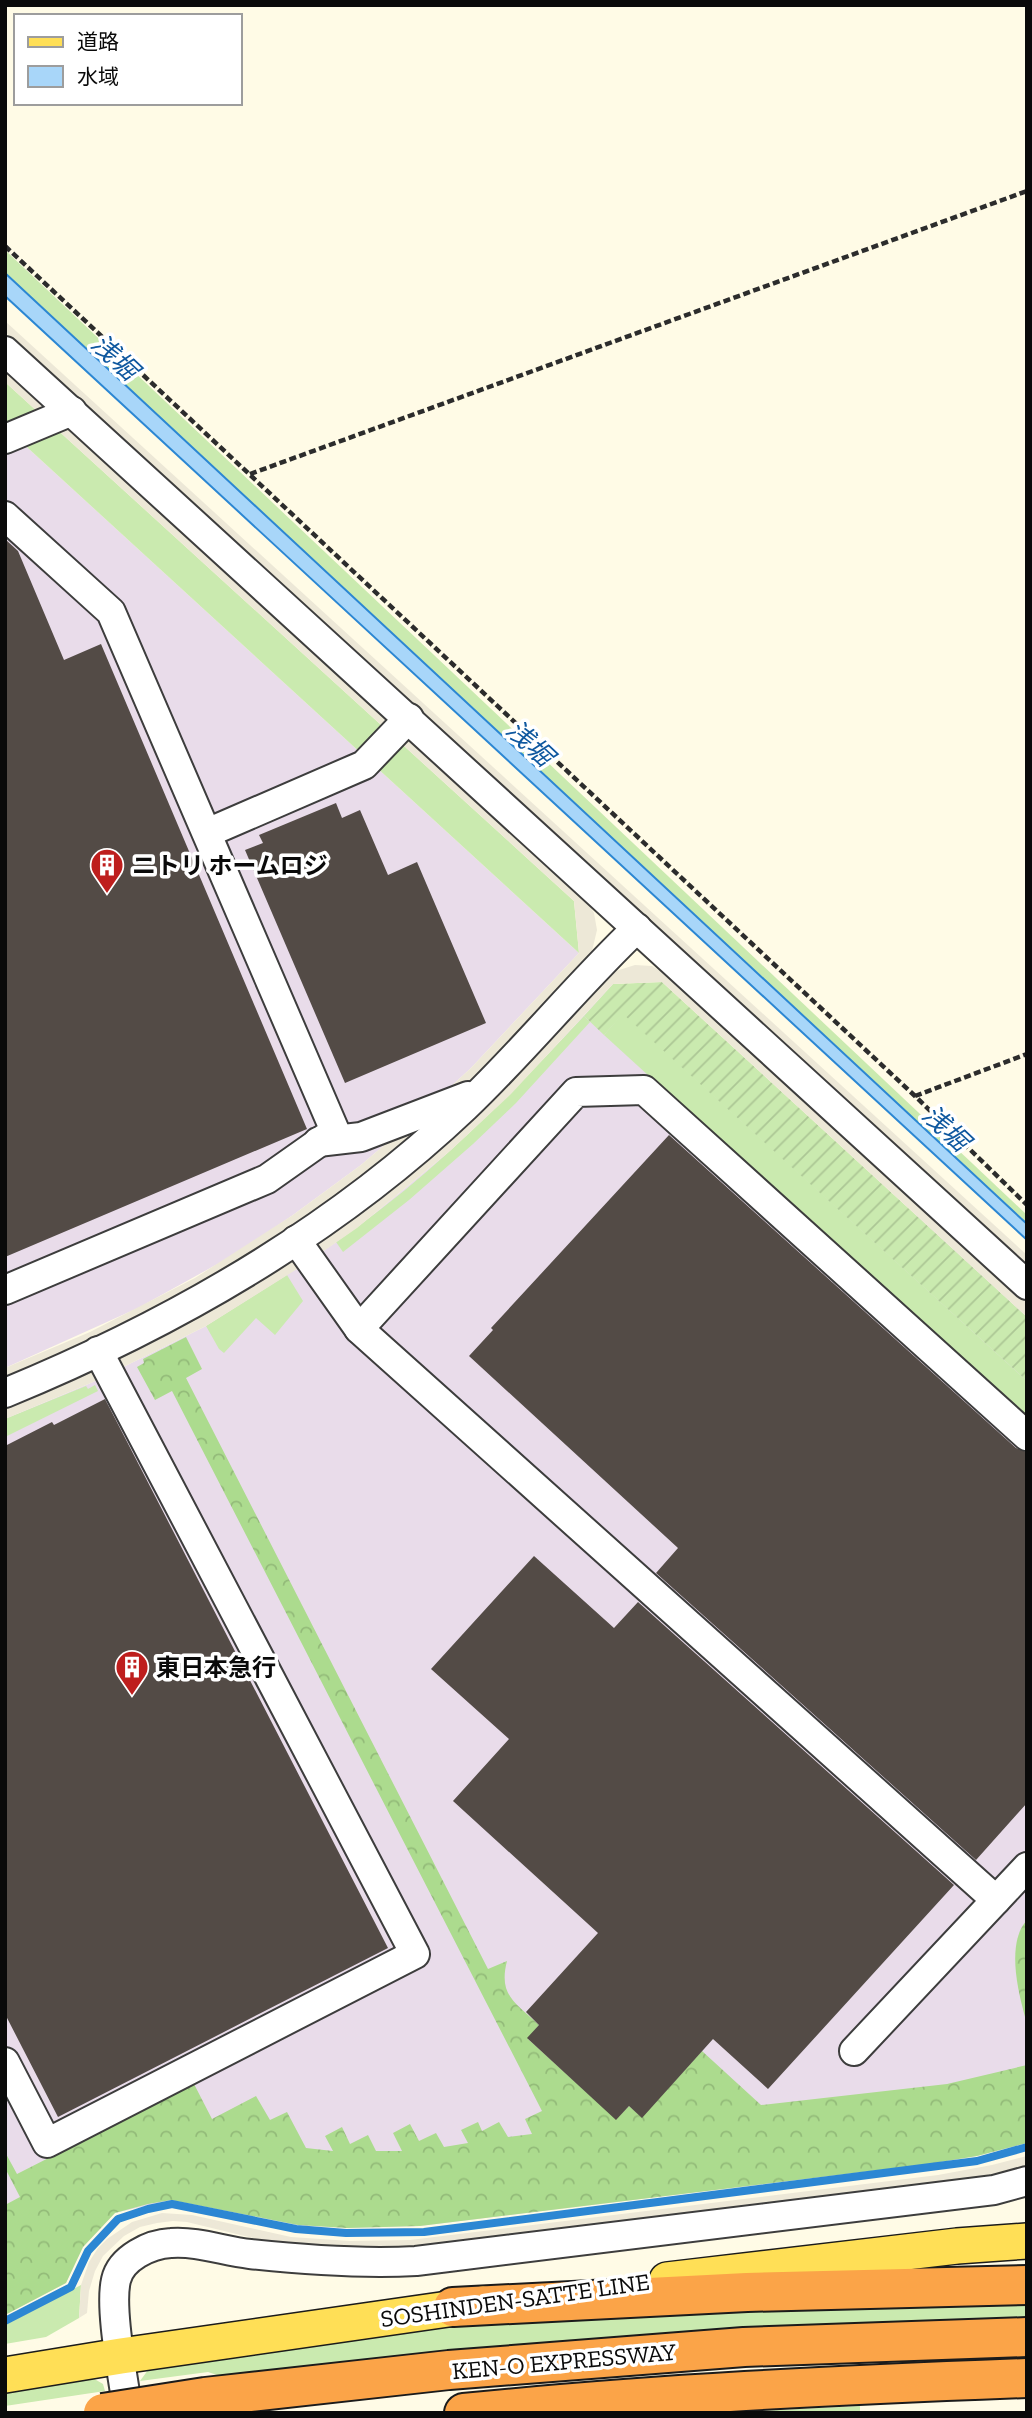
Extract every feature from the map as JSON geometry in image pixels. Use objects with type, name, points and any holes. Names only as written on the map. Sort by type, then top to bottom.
[{"type":"highway","points":[[453,2307],[747,2292],[1027,2285]]},
{"type":"highway","name":"KEN-O EXPRESSWAY","points":[[103,2413],[205,2398],[449,2370],[744,2347],[1027,2337]]},
{"type":"highway","name":"KEN-O EXPRESSWAY","points":[[464,2413],[631,2397],[809,2386],[1027,2378]]},
{"type":"main road","name":"SOSHINDEN-SATTE LINE","points":[[5,2375],[453,2307],[835,2259],[1027,2241]]},
{"type":"street","points":[[5,351],[1027,1285]]},
{"type":"street","points":[[5,439],[72,411]]},
{"type":"street","points":[[5,516],[111,612],[335,1131],[267,1179],[5,1290]]},
{"type":"street","points":[[207,833],[364,765],[409,718]]},
{"type":"street","points":[[5,1392],[144,1330],[249,1270],[333,1217],[405,1160],[481,1091],[637,928]]},
{"type":"street","points":[[359,1329],[576,1092],[644,1090],[1027,1436]]},
{"type":"street","points":[[318,1142],[361,1137],[481,1091]]},
{"type":"street","points":[[296,1240],[359,1329],[996,1900]]},
{"type":"street","points":[[5,2062],[47,2143],[415,1954],[97,1351]]},
{"type":"street","points":[[854,2051],[1027,1867]]},
{"type":"street","points":[[128,2413],[115,2307],[116,2279],[128,2259],[169,2243],[197,2244],[318,2262],[363,2264],[416,2261],[994,2190],[1027,2182]]},
{"type":"path","points":[[250,474],[1027,191]]},
{"type":"path","points":[[5,246],[915,1096],[1027,1205]]},
{"type":"path","points":[[915,1096],[1027,1054]]},
{"type":"shaded area","points":[[5,321],[1027,1255],[1027,1266],[5,332]]},
{"type":"shaded area","points":[[5,370],[584,897],[594,913],[597,930],[592,951],[587,958],[465,1088],[391,1154],[322,1208],[215,1278],[99,1338],[5,1378],[5,1368],[90,1332],[195,1278],[293,1215],[361,1165],[471,1068],[579,953],[574,901],[5,382]]},
{"type":"shaded area","points":[[5,427],[579,953],[471,1068],[422,1113],[361,1165],[293,1215],[232,1256],[138,1308],[5,1368]]},
{"type":"shaded area","points":[[635,965],[652,966],[674,980],[1027,1303],[1027,1317],[662,982],[613,984],[511,1094],[451,1150],[357,1228],[206,1326],[93,1382],[5,1419],[5,1409],[63,1385],[193,1322],[333,1234],[421,1165],[507,1085],[616,971]]},
{"type":"shaded area","points":[[613,984],[917,1216],[1027,1317],[1027,2143],[977,2156],[928,2164],[420,2226],[347,2228],[298,2225],[171,2200],[115,2213],[83,2247],[66,2283],[5,2315],[5,1419],[93,1382],[206,1326],[357,1228],[451,1150],[511,1094]]},
{"type":"shaded area","points":[[1027,2156],[1027,2165],[975,2178],[418,2248],[321,2248],[257,2239],[187,2222],[157,2223],[140,2227],[124,2236],[103,2256],[89,2291],[87,2313],[79,2318],[81,2285],[89,2262],[98,2248],[132,2222],[162,2213],[192,2215],[291,2237],[350,2241],[410,2240],[938,2175]]},
{"type":"green space","points":[[5,250],[1027,1215],[1027,1224],[5,273]]},
{"type":"green space","points":[[5,382],[574,901],[579,953],[5,427]]},
{"type":"green space","points":[[662,982],[1027,1317],[1027,1381],[623,1014],[604,1035],[584,1016],[613,984]]},
{"type":"green space","points":[[623,1013],[1027,1381],[1027,1421],[604,1035]]},
{"type":"green space","points":[[584,1016],[590,1022],[516,1103],[409,1200],[343,1252],[336,1242],[403,1191],[466,1136]]},
{"type":"green space","points":[[287,1275],[303,1301],[275,1335],[256,1318],[224,1353],[219,1349],[206,1326]]},
{"type":"green space","points":[[186,1337],[202,1369],[186,1378],[488,1969],[507,1961],[507,1991],[516,2004],[539,2025],[528,2039],[616,2119],[629,2106],[642,2117],[702,2051],[761,2105],[947,2084],[1027,2065],[1027,2143],[977,2156],[928,2164],[420,2226],[347,2228],[298,2225],[171,2200],[115,2213],[83,2247],[66,2283],[5,2315],[5,2205],[20,2197],[5,2168],[5,2152],[17,2174],[194,2084],[212,2119],[256,2096],[270,2120],[287,2112],[306,2148],[333,2151],[325,2136],[342,2127],[350,2144],[368,2135],[376,2151],[402,2151],[393,2133],[410,2124],[419,2141],[436,2133],[444,2147],[468,2143],[461,2130],[478,2122],[482,2131],[499,2122],[508,2137],[532,2134],[525,2119],[542,2111],[172,1391],[155,1400],[137,1367],[144,1363],[143,1359]]},
{"type":"green space","points":[[95,1385],[98,1391],[5,1437],[5,1419],[86,1386],[88,1389]]},
{"type":"green space","points":[[1027,1920],[1027,2024],[1015,1956],[1020,1930]]},
{"type":"green space","points":[[81,2285],[79,2318],[46,2337],[5,2344],[5,2325]]},
{"type":"green space","points":[[1027,2298],[1027,2319],[825,2326],[623,2338],[220,2376],[208,2372],[140,2381],[148,2370],[502,2318]]},
{"type":"green space","points":[[91,2377],[103,2384],[105,2391],[5,2406],[5,2392]]},
{"type":"green space","points":[[860,2406],[860,2413],[717,2413]]},
{"type":"water","points":[[5,273],[1027,1224],[1027,1240],[5,296]]},
{"type":"building","name":"ニトリ ホームロジ","points":[[5,539],[18,551],[64,660],[101,644],[307,1129],[5,1257]]},
{"type":"building","points":[[336,803],[342,818],[360,810],[388,875],[417,862],[486,1023],[345,1083],[245,850],[263,843],[259,835]]},
{"type":"building","points":[[669,1135],[1016,1448],[1027,1452],[1027,1803],[976,1860],[656,1573],[678,1548],[469,1356],[493,1330],[491,1328]]},
{"type":"building","name":"東日本急行","points":[[105,1399],[388,1948],[58,2117],[5,2014],[5,1446]]},
{"type":"building","points":[[534,1556],[614,1628],[638,1602],[954,1885],[768,2089],[713,2039],[642,2118],[629,2106],[616,2120],[527,2038],[539,2025],[526,2012],[598,1933],[453,1801],[509,1739],[431,1669]]},
{"type":"waterway","points":[[5,2321],[71,2287],[88,2251],[118,2219],[172,2204],[296,2229],[346,2233],[424,2232],[977,2161],[1027,2147]]},
{"type":"place","name":"ニトリ ホームロジ","points":[[107,895]]},
{"type":"place","name":"東日本急行","points":[[132,1697]]},
{"type":"water label","name":"浅堀","points":[[115,357]]},
{"type":"water label","name":"浅堀","points":[[530,743]]},
{"type":"water label","name":"浅堀","points":[[946,1128]]}]
